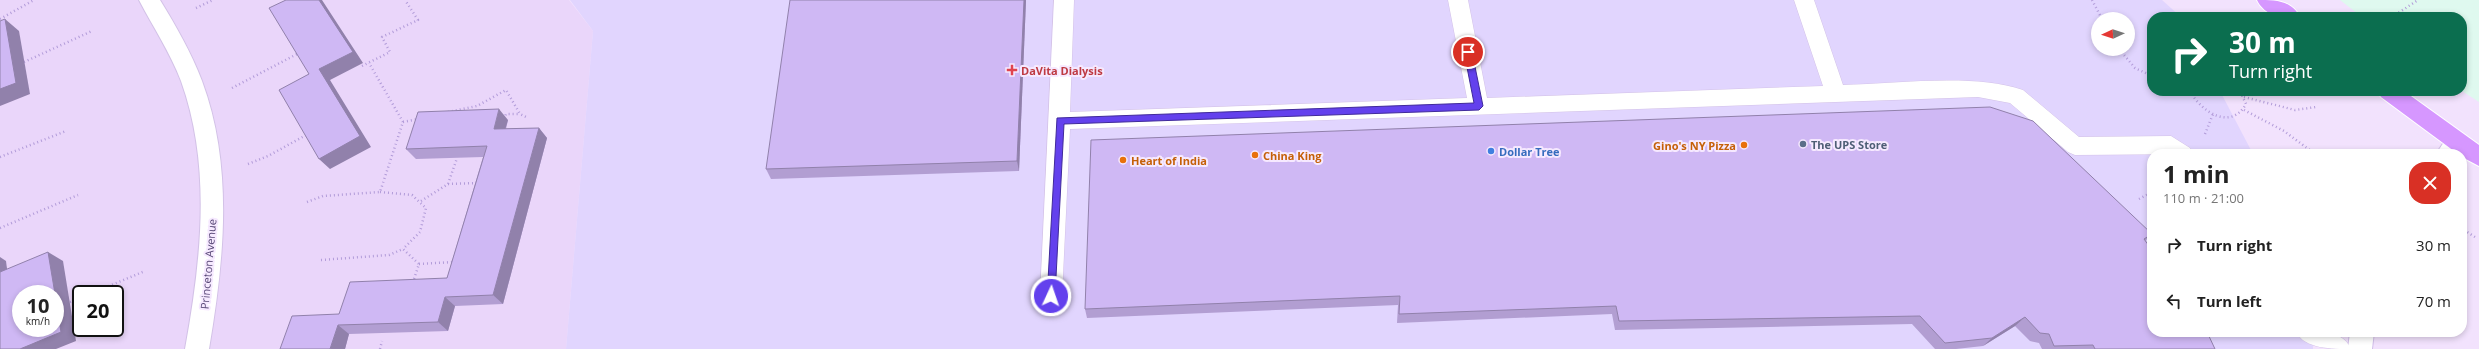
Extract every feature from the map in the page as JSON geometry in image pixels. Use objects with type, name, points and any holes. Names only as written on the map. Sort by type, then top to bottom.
[{"type":"main road","points":[[2267,0],[2283,12]]},
{"type":"main road","points":[[2394,96],[2451,148]]},
{"type":"main road","points":[[2467,153],[2479,157]]},
{"type":"street","name":"Princeton Avenue","points":[[149,0],[178,47],[198,99],[210,157],[214,223],[208,295],[197,349]]},
{"type":"street","points":[[2360,349],[2361,337]]},
{"type":"lane","points":[[1051,296],[1060,121],[1064,0]]},
{"type":"lane","points":[[1458,0],[1479,106]]},
{"type":"lane","points":[[1804,0],[1836,94]]},
{"type":"lane","points":[[1060,121],[1978,89],[2016,96],[2075,146],[2171,145],[2176,149]]},
{"type":"lane","points":[[2317,337],[2340,349]]},
{"type":"path","points":[[0,19],[34,0]]},
{"type":"path","points":[[196,8],[213,0]]},
{"type":"path","points":[[362,66],[390,52],[382,37],[418,20],[405,0]]},
{"type":"path","points":[[2092,0],[2098,12]]},
{"type":"path","points":[[2400,12],[2418,0]]},
{"type":"path","points":[[24,62],[92,31]]},
{"type":"path","points":[[232,88],[300,52]]},
{"type":"path","points":[[2125,56],[2135,68],[2147,74]]},
{"type":"path","points":[[368,63],[403,122],[380,192]]},
{"type":"path","points":[[441,113],[477,106],[492,96],[506,90],[520,114]]},
{"type":"path","points":[[2192,96],[2199,106],[2213,114],[2233,117],[2244,110],[2246,104],[2244,97]]},
{"type":"path","points":[[2244,97],[2295,110],[2316,107]]},
{"type":"path","points":[[2244,110],[2284,131],[2308,149]]},
{"type":"path","points":[[504,120],[506,114],[520,114],[528,118]]},
{"type":"path","points":[[2205,136],[2213,114]]},
{"type":"path","points":[[403,122],[421,118]]},
{"type":"path","points":[[0,157],[66,131]]},
{"type":"path","points":[[248,164],[268,156],[309,133]]},
{"type":"path","points":[[448,184],[457,158]]},
{"type":"path","points":[[421,201],[448,184],[480,183]]},
{"type":"path","points":[[307,202],[323,196],[380,192],[408,192],[416,195],[426,208],[424,224],[420,233],[403,249],[389,255],[322,260]]},
{"type":"path","points":[[2139,200],[2147,195]]},
{"type":"path","points":[[0,228],[78,196]]},
{"type":"path","points":[[2467,232],[2475,237]]},
{"type":"path","points":[[403,249],[418,264],[456,262]]},
{"type":"path","points":[[410,290],[418,264]]},
{"type":"path","points":[[112,285],[145,271]]},
{"type":"path","points":[[380,349],[382,341]]},
{"type":"shaded area","points":[[0,0],[569,0],[593,31],[566,349],[0,349]]},
{"type":"shaded area","points":[[570,0],[2162,0],[2175,12],[2147,12],[2147,96],[2223,96],[2250,149],[2147,149],[2147,337],[2312,337],[2313,349],[566,349],[593,31]]},
{"type":"shaded area","points":[[2340,0],[2479,0],[2479,102],[2467,94],[2467,12],[2356,12]]},
{"type":"building","points":[[286,0],[319,0],[353,52],[319,69],[360,136],[319,159],[279,90],[309,74],[269,8]]},
{"type":"building","points":[[790,0],[1024,0],[1017,161],[766,169]]},
{"type":"building","points":[[5,19],[16,83],[0,89],[0,21]]},
{"type":"building","points":[[1990,107],[2033,121],[2147,229],[2147,237],[2144,239],[2147,243],[2147,337],[2209,337],[2215,349],[2095,349],[2093,345],[2054,346],[2049,334],[2040,333],[2025,317],[1992,338],[1945,343],[1920,316],[1619,321],[1616,306],[1399,314],[1400,296],[1085,309],[1091,140]]},
{"type":"building","points":[[499,109],[494,129],[539,128],[493,295],[445,297],[438,322],[338,325],[330,349],[280,349],[292,316],[339,314],[350,282],[447,278],[487,146],[406,149],[418,112]]},
{"type":"building","points":[[48,252],[54,285],[12,285],[12,337],[49,337],[20,349],[0,349],[0,272]]},
{"type":"place","name":"DaVita Dialysis","points":[[1012,70]]},
{"type":"place","name":"The UPS Store","points":[[1803,144]]},
{"type":"place","name":"Gino's NY Pizza","points":[[1744,145]]},
{"type":"place","name":"Dollar Tree","points":[[1491,151]]},
{"type":"place","name":"China King","points":[[1255,155]]},
{"type":"place","name":"Heart of India","points":[[1123,160]]},
{"type":"route","points":[[1051,296],[1060,121],[1479,106],[1468,52]]}]
